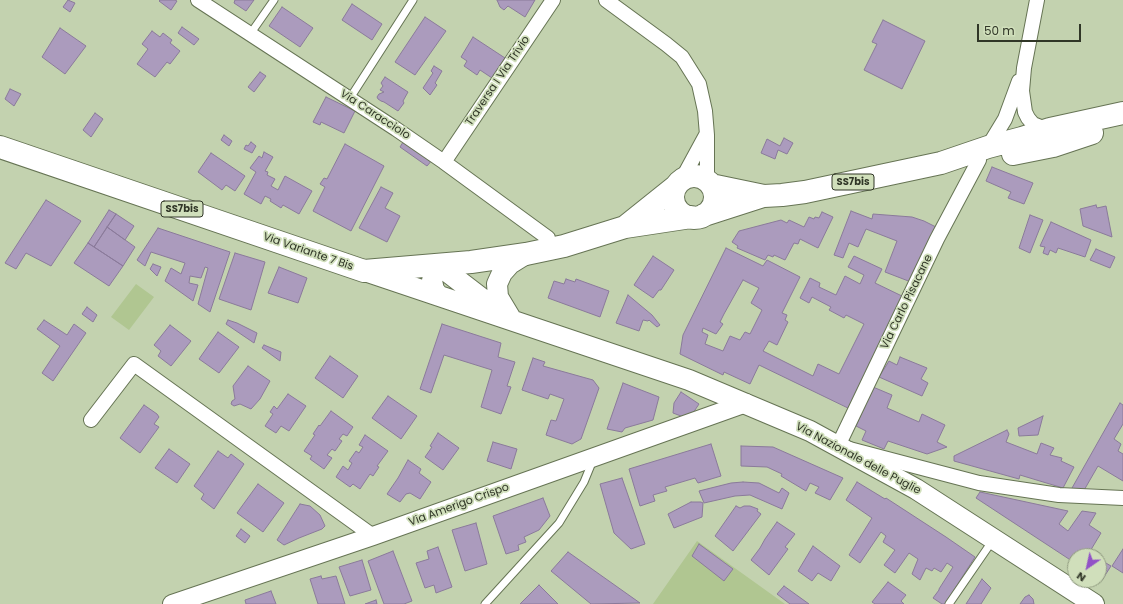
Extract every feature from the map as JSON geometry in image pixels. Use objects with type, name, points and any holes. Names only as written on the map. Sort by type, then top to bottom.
[{"type":"main road","name":"Via Variante 7 Bis","points":[[0,147],[364,271],[470,262],[526,254],[564,246],[625,227],[697,216],[764,196],[782,195],[829,188],[984,153],[1050,129],[1123,113]]},
{"type":"main road","name":"Via Variante 7 Bis","points":[[984,153],[992,158],[1052,146],[1083,135],[1123,126]]},
{"type":"main road","name":"Via Variante 7 Bis","points":[[1022,138],[1083,135]]},
{"type":"main road","name":"SS7bis","points":[[679,183],[687,177],[694,176],[701,177],[709,183]]},
{"type":"main road","name":"Via Variante 7 Bis","points":[[625,227],[679,183]]},
{"type":"main road","points":[[679,183],[674,192],[675,205],[684,215],[697,216],[709,211],[713,205],[715,198],[714,191],[709,183]]},
{"type":"main road","name":"Via Variante 7 Bis","points":[[709,183],[764,196]]},
{"type":"main road","points":[[512,320],[498,297],[497,284],[502,273],[510,264],[526,254]]},
{"type":"main road","points":[[437,264],[432,281],[434,290],[439,296]]},
{"type":"main road","name":"Via Nazionale delle Puglie","points":[[437,264],[512,320]]},
{"type":"main road","name":"Via Nazionale delle Puglie","points":[[364,271],[690,380],[810,431],[916,489],[994,539],[1085,601]]},
{"type":"street","name":"Via Caracciolo","points":[[198,0],[396,129],[548,238]]},
{"type":"street","name":"Traversa I Via Trivio","points":[[444,162],[553,0]]},
{"type":"street","points":[[606,0],[682,57],[699,84],[705,111],[709,183]]},
{"type":"street","points":[[1037,0],[1024,68],[1022,91],[1025,112],[1028,118],[1033,124],[1050,129]]},
{"type":"street","name":"Via Carlo Pisacane","points":[[838,446],[937,239],[984,153],[1005,119],[1024,68]]},
{"type":"street","points":[[1005,119],[1006,127],[1012,134],[1022,138]]},
{"type":"street","points":[[679,183],[706,135]]},
{"type":"street","points":[[91,420],[134,364],[373,536]]},
{"type":"street","name":"Via Amerigo Crispo","points":[[172,604],[373,536],[746,403]]},
{"type":"street","points":[[838,446],[980,483],[1059,495],[1123,498]]},
{"type":"lane","points":[[254,30],[274,0]]},
{"type":"lane","points":[[352,95],[413,0]]},
{"type":"lane","points":[[484,604],[559,523],[584,482],[595,457]]},
{"type":"lane","points":[[949,604],[994,539]]},
{"type":"green space","points":[[136,284],[154,297],[129,330],[111,317]]},
{"type":"green space","points":[[697,541],[785,604],[653,604]]},
{"type":"building","points":[[68,0],[75,3],[70,12],[63,7]]},
{"type":"building","points":[[235,0],[254,0],[246,11],[234,3]]},
{"type":"building","points":[[497,0],[535,0],[525,17],[508,6],[504,10],[500,7]]},
{"type":"building","points":[[159,1],[177,1],[171,10]]},
{"type":"building","points":[[352,4],[382,24],[372,40],[342,20]]},
{"type":"building","points":[[282,7],[313,28],[300,47],[269,26]]},
{"type":"building","points":[[425,17],[446,31],[415,75],[395,62]]},
{"type":"building","points":[[883,20],[925,41],[902,89],[864,70],[877,44],[872,42]]},
{"type":"building","points":[[182,27],[199,39],[194,45],[178,33]]},
{"type":"building","points":[[60,28],[86,46],[65,74],[42,57]]},
{"type":"building","points":[[152,31],[160,37],[163,33],[172,40],[170,43],[180,51],[170,64],[167,62],[155,77],[137,64],[148,49],[142,44]]},
{"type":"building","points":[[473,37],[505,58],[492,78],[480,70],[477,75],[464,66],[467,61],[461,57]]},
{"type":"building","points":[[434,66],[442,71],[435,83],[437,85],[430,95],[423,88],[433,73],[431,71]]},
{"type":"building","points":[[260,72],[266,76],[254,92],[248,87]]},
{"type":"building","points":[[385,77],[408,92],[403,101],[404,103],[398,111],[377,97],[379,94],[384,92],[380,90],[383,86],[381,83]]},
{"type":"building","points":[[10,89],[21,94],[14,106],[5,99]]},
{"type":"building","points":[[326,97],[355,111],[344,133],[321,122],[320,125],[313,122]]},
{"type":"building","points":[[95,113],[103,119],[91,137],[83,130]]},
{"type":"building","points":[[224,135],[232,141],[229,146],[221,140]]},
{"type":"building","points":[[784,138],[793,143],[787,154],[778,150],[775,159],[761,153],[767,139],[780,146]]},
{"type":"building","points":[[405,139],[433,159],[427,166],[400,147]]},
{"type":"building","points":[[251,142],[256,146],[252,153],[244,149],[246,145],[248,146]]},
{"type":"building","points":[[345,144],[384,166],[351,231],[313,211],[325,187],[320,184],[324,178],[327,179]]},
{"type":"building","points":[[264,152],[273,157],[265,171],[268,172],[267,175],[275,179],[271,186],[278,190],[285,176],[312,191],[299,214],[283,205],[281,208],[265,196],[261,204],[244,194],[256,172],[250,168],[259,156],[262,158]]},
{"type":"building","points":[[211,153],[245,176],[235,191],[226,185],[222,190],[198,172]]},
{"type":"building","points":[[992,167],[1033,183],[1024,204],[1008,198],[1011,192],[986,181]]},
{"type":"building","points":[[381,187],[393,193],[385,208],[400,216],[387,242],[359,228]]},
{"type":"building","points":[[46,200],[81,221],[51,266],[26,253],[16,269],[5,263]]},
{"type":"building","points":[[1096,205],[1097,208],[1106,206],[1112,237],[1083,226],[1080,209]]},
{"type":"building","points":[[109,210],[116,214],[94,247],[88,243]]},
{"type":"building","points":[[851,211],[872,219],[873,214],[912,217],[936,227],[911,282],[885,272],[897,241],[866,229],[858,247],[849,243],[843,258],[834,255]]},
{"type":"building","points":[[822,212],[833,217],[818,248],[800,239],[798,244],[794,243],[785,260],[774,255],[773,257],[768,255],[765,260],[737,248],[738,246],[732,242],[739,231],[781,220],[787,223],[789,220],[804,227],[809,217],[814,219],[815,217],[819,218]]},
{"type":"building","points":[[116,214],[134,226],[125,240],[107,227]]},
{"type":"building","points":[[1030,215],[1043,220],[1030,253],[1019,248]]},
{"type":"building","points":[[1051,222],[1091,240],[1085,257],[1058,248],[1056,253],[1050,250],[1048,255],[1043,253],[1045,247],[1040,246]]},
{"type":"building","points":[[107,227],[135,247],[123,266],[94,247]]},
{"type":"building","points":[[158,228],[230,252],[210,312],[198,304],[208,268],[205,267],[201,278],[190,276],[189,283],[198,285],[193,301],[165,281],[171,268],[181,274],[185,263],[151,252],[145,266],[137,260]]},
{"type":"building","points":[[88,243],[123,266],[109,286],[74,263]]},
{"type":"building","points":[[726,248],[763,266],[767,260],[800,277],[782,313],[787,315],[785,320],[788,322],[777,345],[769,341],[763,351],[813,376],[818,364],[839,374],[864,324],[846,315],[844,318],[829,310],[831,307],[812,297],[809,303],[800,298],[810,278],[820,283],[819,287],[836,295],[845,276],[860,284],[864,275],[848,267],[854,256],[882,269],[875,283],[904,297],[850,409],[759,365],[750,384],[724,372],[723,375],[680,354],[683,335]],"holes":[[[743,280],[759,288],[751,303],[762,310],[750,334],[745,332],[740,340],[730,336],[723,351],[705,344],[708,335],[702,332],[703,328],[716,334],[723,324],[720,322]]]},
{"type":"building","points":[[1096,249],[1115,257],[1110,268],[1090,260]]},
{"type":"building","points":[[235,253],[265,262],[251,310],[219,299]]},
{"type":"building","points":[[653,256],[674,270],[661,290],[659,290],[653,298],[634,285]]},
{"type":"building","points":[[153,264],[161,267],[157,276],[150,269]]},
{"type":"building","points":[[279,267],[307,278],[298,303],[268,293]]},
{"type":"building","points":[[566,279],[575,282],[576,279],[609,291],[600,317],[548,298],[554,281],[564,284]]},
{"type":"building","points":[[628,295],[652,315],[660,325],[657,327],[649,320],[643,320],[639,331],[616,323]]},
{"type":"building","points":[[87,307],[97,315],[93,322],[82,314]]},
{"type":"building","points":[[44,320],[67,335],[74,324],[86,333],[53,381],[42,373],[60,346],[37,329]]},
{"type":"building","points":[[228,320],[257,333],[254,343],[226,324]]},
{"type":"building","points":[[442,324],[501,343],[498,357],[515,362],[507,386],[511,387],[501,414],[481,407],[492,370],[444,355],[431,393],[420,389]]},
{"type":"building","points":[[170,325],[191,341],[171,366],[158,356],[161,351],[154,345]]},
{"type":"building","points":[[218,332],[239,347],[219,373],[199,359]]},
{"type":"building","points":[[264,345],[281,352],[280,361],[262,348]]},
{"type":"building","points":[[330,356],[358,376],[343,398],[315,378]]},
{"type":"building","points":[[900,357],[927,368],[921,379],[928,383],[922,396],[879,377],[889,361],[897,365]]},
{"type":"building","points":[[533,358],[545,362],[543,366],[593,380],[599,388],[581,439],[572,444],[546,435],[551,420],[556,421],[564,399],[550,394],[548,399],[522,390]]},
{"type":"building","points":[[248,366],[270,381],[260,399],[251,409],[240,404],[234,406],[231,404],[235,399],[233,386]]},
{"type":"building","points":[[623,383],[659,397],[653,420],[625,428],[622,432],[607,429]]},
{"type":"building","points":[[873,387],[892,395],[887,408],[919,422],[922,414],[945,425],[937,442],[947,447],[927,454],[888,441],[884,449],[862,440],[866,431],[856,426]]},
{"type":"building","points":[[681,392],[699,404],[689,419],[673,413],[674,403]]},
{"type":"building","points":[[288,394],[306,406],[289,431],[281,426],[276,433],[265,426],[273,414],[270,412],[274,406],[277,409]]},
{"type":"building","points":[[388,396],[417,416],[401,439],[372,418]]},
{"type":"building","points":[[1120,403],[1123,405],[1123,424],[1114,439],[1121,444],[1118,451],[1123,454],[1123,481],[1098,466],[1083,492],[1072,488]]},
{"type":"building","points":[[144,405],[157,414],[159,417],[154,424],[159,427],[140,453],[120,438]]},
{"type":"building","points":[[331,411],[353,427],[347,436],[343,434],[339,439],[342,441],[335,451],[332,449],[327,455],[332,458],[324,469],[310,459],[312,456],[304,451],[315,435],[313,434],[319,425],[320,426]]},
{"type":"building","points":[[1043,416],[1038,435],[1019,436],[1018,428]]},
{"type":"building","points":[[1007,430],[1009,434],[1006,442],[1037,454],[1041,443],[1054,448],[1050,455],[1062,458],[1061,461],[1074,467],[1063,488],[1020,475],[1019,479],[954,461],[954,456]]},
{"type":"building","points":[[438,433],[459,448],[443,470],[425,457],[432,447],[430,446]]},
{"type":"building","points":[[365,435],[388,451],[377,466],[379,467],[373,476],[370,474],[360,489],[353,484],[350,487],[336,477],[343,466],[348,470],[352,463],[349,461],[356,451],[359,453],[363,447],[359,445]]},
{"type":"building","points":[[493,442],[517,449],[511,469],[487,461]]},
{"type":"building","points":[[711,444],[721,476],[698,483],[695,478],[665,487],[667,491],[653,495],[655,501],[640,506],[629,469]]},
{"type":"building","points":[[741,446],[773,447],[843,478],[830,500],[815,493],[819,487],[810,483],[806,491],[781,476],[782,474],[767,467],[741,466]]},
{"type":"building","points":[[169,449],[190,464],[177,483],[155,468]]},
{"type":"building","points":[[218,451],[228,458],[231,454],[244,464],[214,509],[201,499],[204,494],[194,486]]},
{"type":"building","points":[[408,460],[421,469],[419,473],[431,482],[420,499],[410,493],[406,494],[400,502],[387,494]]},
{"type":"building","points":[[622,478],[645,544],[631,549],[614,533],[600,484]]},
{"type":"building","points":[[857,482],[885,499],[886,498],[975,557],[945,604],[942,604],[933,598],[953,567],[947,563],[941,572],[934,568],[932,571],[926,568],[920,580],[912,574],[918,559],[909,553],[895,573],[884,565],[895,550],[883,542],[886,536],[881,532],[860,563],[849,555],[872,518],[846,500]]},
{"type":"building","points":[[731,483],[759,483],[779,493],[782,488],[789,493],[782,509],[750,495],[735,496],[704,503],[699,491]]},
{"type":"building","points":[[258,484],[284,503],[263,532],[237,513]]},
{"type":"building","points":[[980,492],[1068,511],[1059,524],[1068,531],[1082,511],[1096,513],[1089,525],[1101,533],[1092,548],[1067,548],[1067,558],[976,498]]},
{"type":"building","points":[[543,498],[550,516],[539,530],[524,537],[526,542],[518,545],[519,550],[506,554],[493,516]]},
{"type":"building","points":[[691,502],[703,503],[702,517],[674,528],[668,514]]},
{"type":"building","points":[[300,504],[310,506],[320,515],[325,526],[322,529],[284,545],[277,540]]},
{"type":"building","points":[[736,506],[740,508],[750,506],[758,509],[757,511],[761,514],[733,551],[715,536]]},
{"type":"building","points":[[777,522],[795,534],[785,547],[788,549],[769,575],[751,560]]},
{"type":"building","points":[[476,523],[487,564],[465,571],[452,530]]},
{"type":"building","points":[[241,529],[250,536],[245,543],[236,536]]},
{"type":"building","points":[[699,544],[733,569],[724,581],[692,556]]},
{"type":"building","points":[[813,546],[840,566],[831,581],[818,573],[812,581],[798,571]]},
{"type":"building","points":[[438,547],[452,587],[436,593],[434,585],[425,588],[416,563],[429,559],[427,551]]},
{"type":"building","points":[[1123,549],[1123,573],[1112,566]]},
{"type":"building","points":[[393,551],[412,601],[404,604],[384,604],[368,561]]},
{"type":"building","points":[[568,552],[640,603],[591,604],[551,571]]},
{"type":"building","points":[[362,560],[371,590],[350,596],[339,567]]},
{"type":"building","points":[[1107,564],[1111,566],[1107,572]]},
{"type":"building","points":[[321,576],[322,579],[336,576],[345,604],[318,604],[310,579]]},
{"type":"building","points":[[982,579],[991,588],[981,604],[966,604]]},
{"type":"building","points":[[888,582],[906,595],[901,601],[904,604],[875,604],[872,602]]},
{"type":"building","points":[[539,585],[558,604],[520,604]]},
{"type":"building","points":[[784,586],[809,604],[790,604],[777,594]]},
{"type":"building","points":[[271,591],[276,604],[246,604],[245,600]]},
{"type":"building","points":[[1029,595],[1033,599],[1034,604],[1020,604],[1025,597]]},
{"type":"building","points":[[376,600],[377,604],[365,604]]}]
